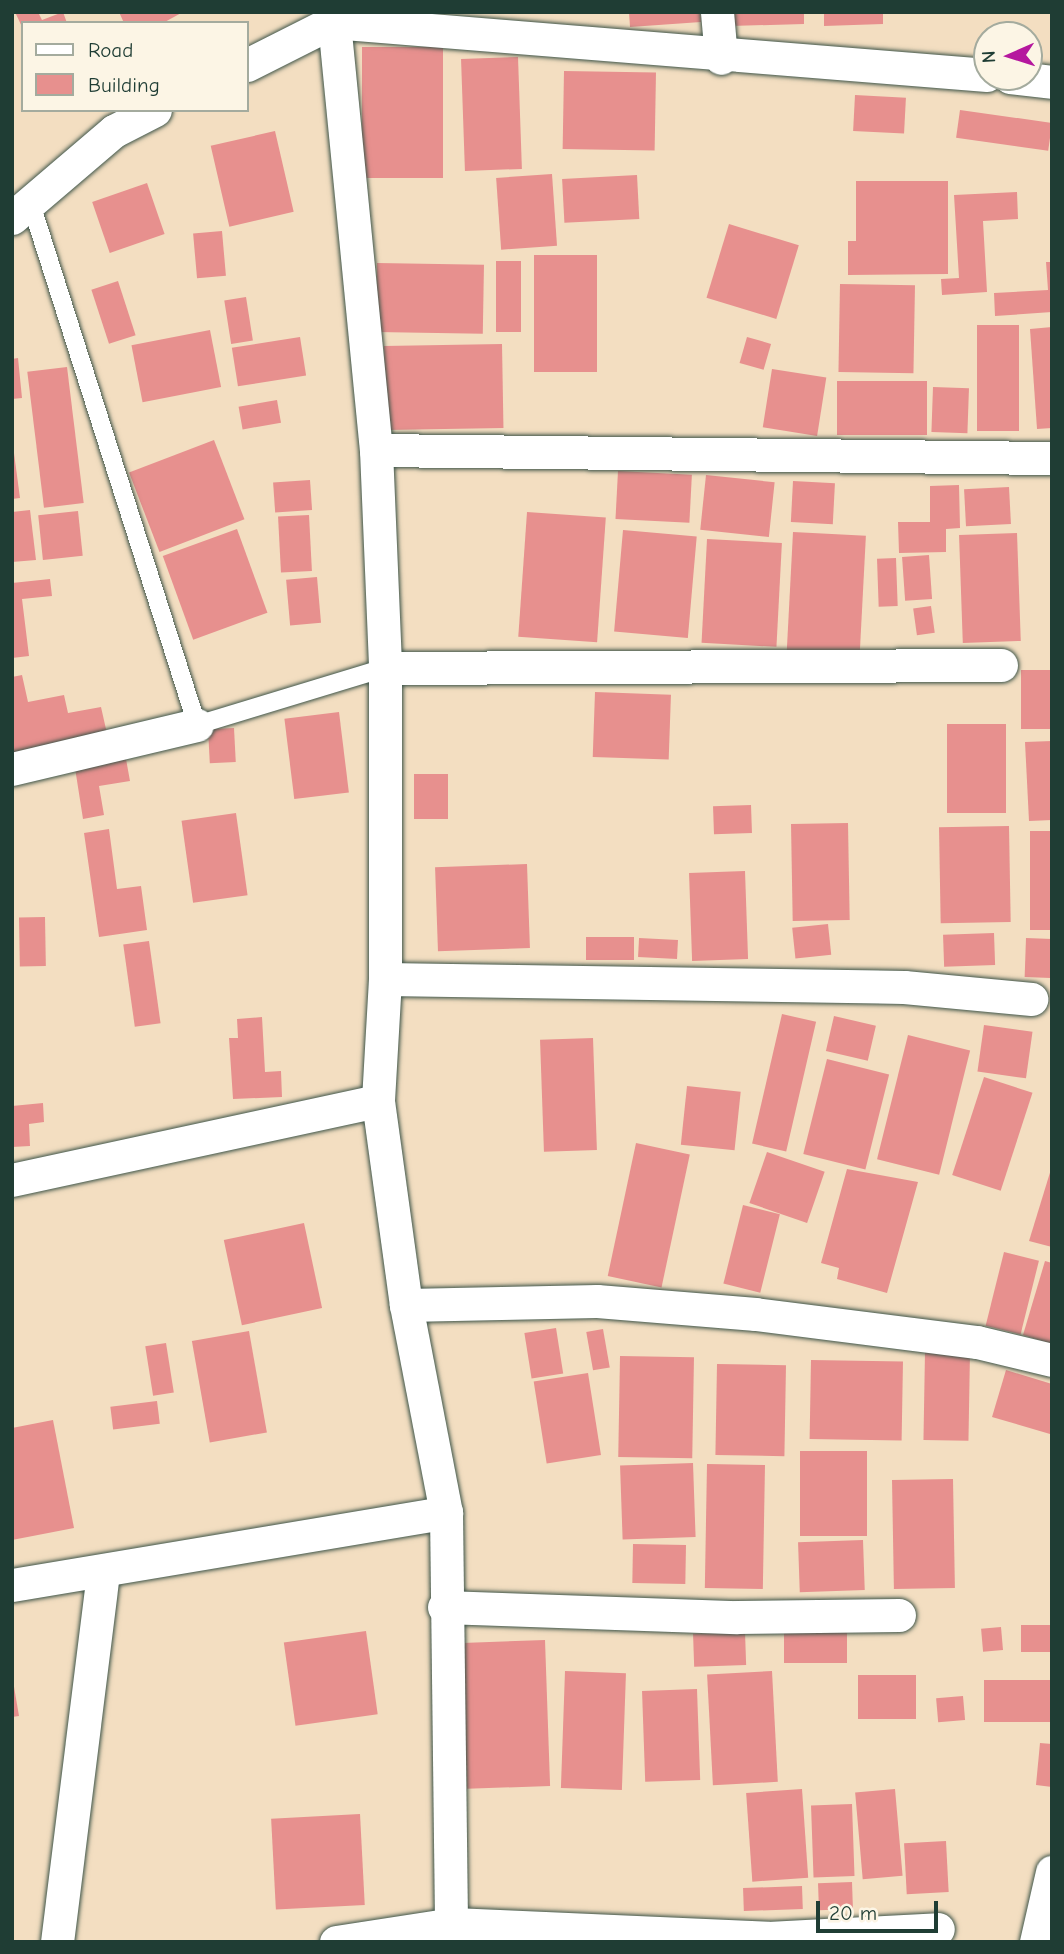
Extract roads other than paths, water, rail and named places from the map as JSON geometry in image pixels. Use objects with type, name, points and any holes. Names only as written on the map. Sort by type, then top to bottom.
[{"type":"street","points":[[717,12],[720,58]]},
{"type":"street","points":[[333,17],[376,450],[385,668],[385,979],[378,1101],[406,1304],[446,1512],[444,1607],[452,1933]]},
{"type":"street","points":[[248,64],[333,17],[720,58],[973,74]]},
{"type":"street","points":[[22,212],[114,131],[151,112]]},
{"type":"street","points":[[376,450],[1052,458]]},
{"type":"street","points":[[385,668],[1001,666]]},
{"type":"street","points":[[12,769],[197,725]]},
{"type":"street","points":[[385,979],[904,987],[1031,999]]},
{"type":"street","points":[[12,1181],[378,1101]]},
{"type":"street","points":[[406,1304],[597,1301],[755,1314],[977,1342],[1052,1360]]},
{"type":"street","points":[[12,1585],[103,1574],[446,1512]]},
{"type":"street","points":[[57,1942],[103,1574]]},
{"type":"street","points":[[444,1607],[724,1617],[899,1615]]},
{"type":"street","points":[[1036,1942],[1052,1872]]},
{"type":"street","points":[[336,1942],[452,1933],[768,1938],[938,1929]]},
{"type":"lane","points":[[22,212],[197,725],[385,668]]}]
